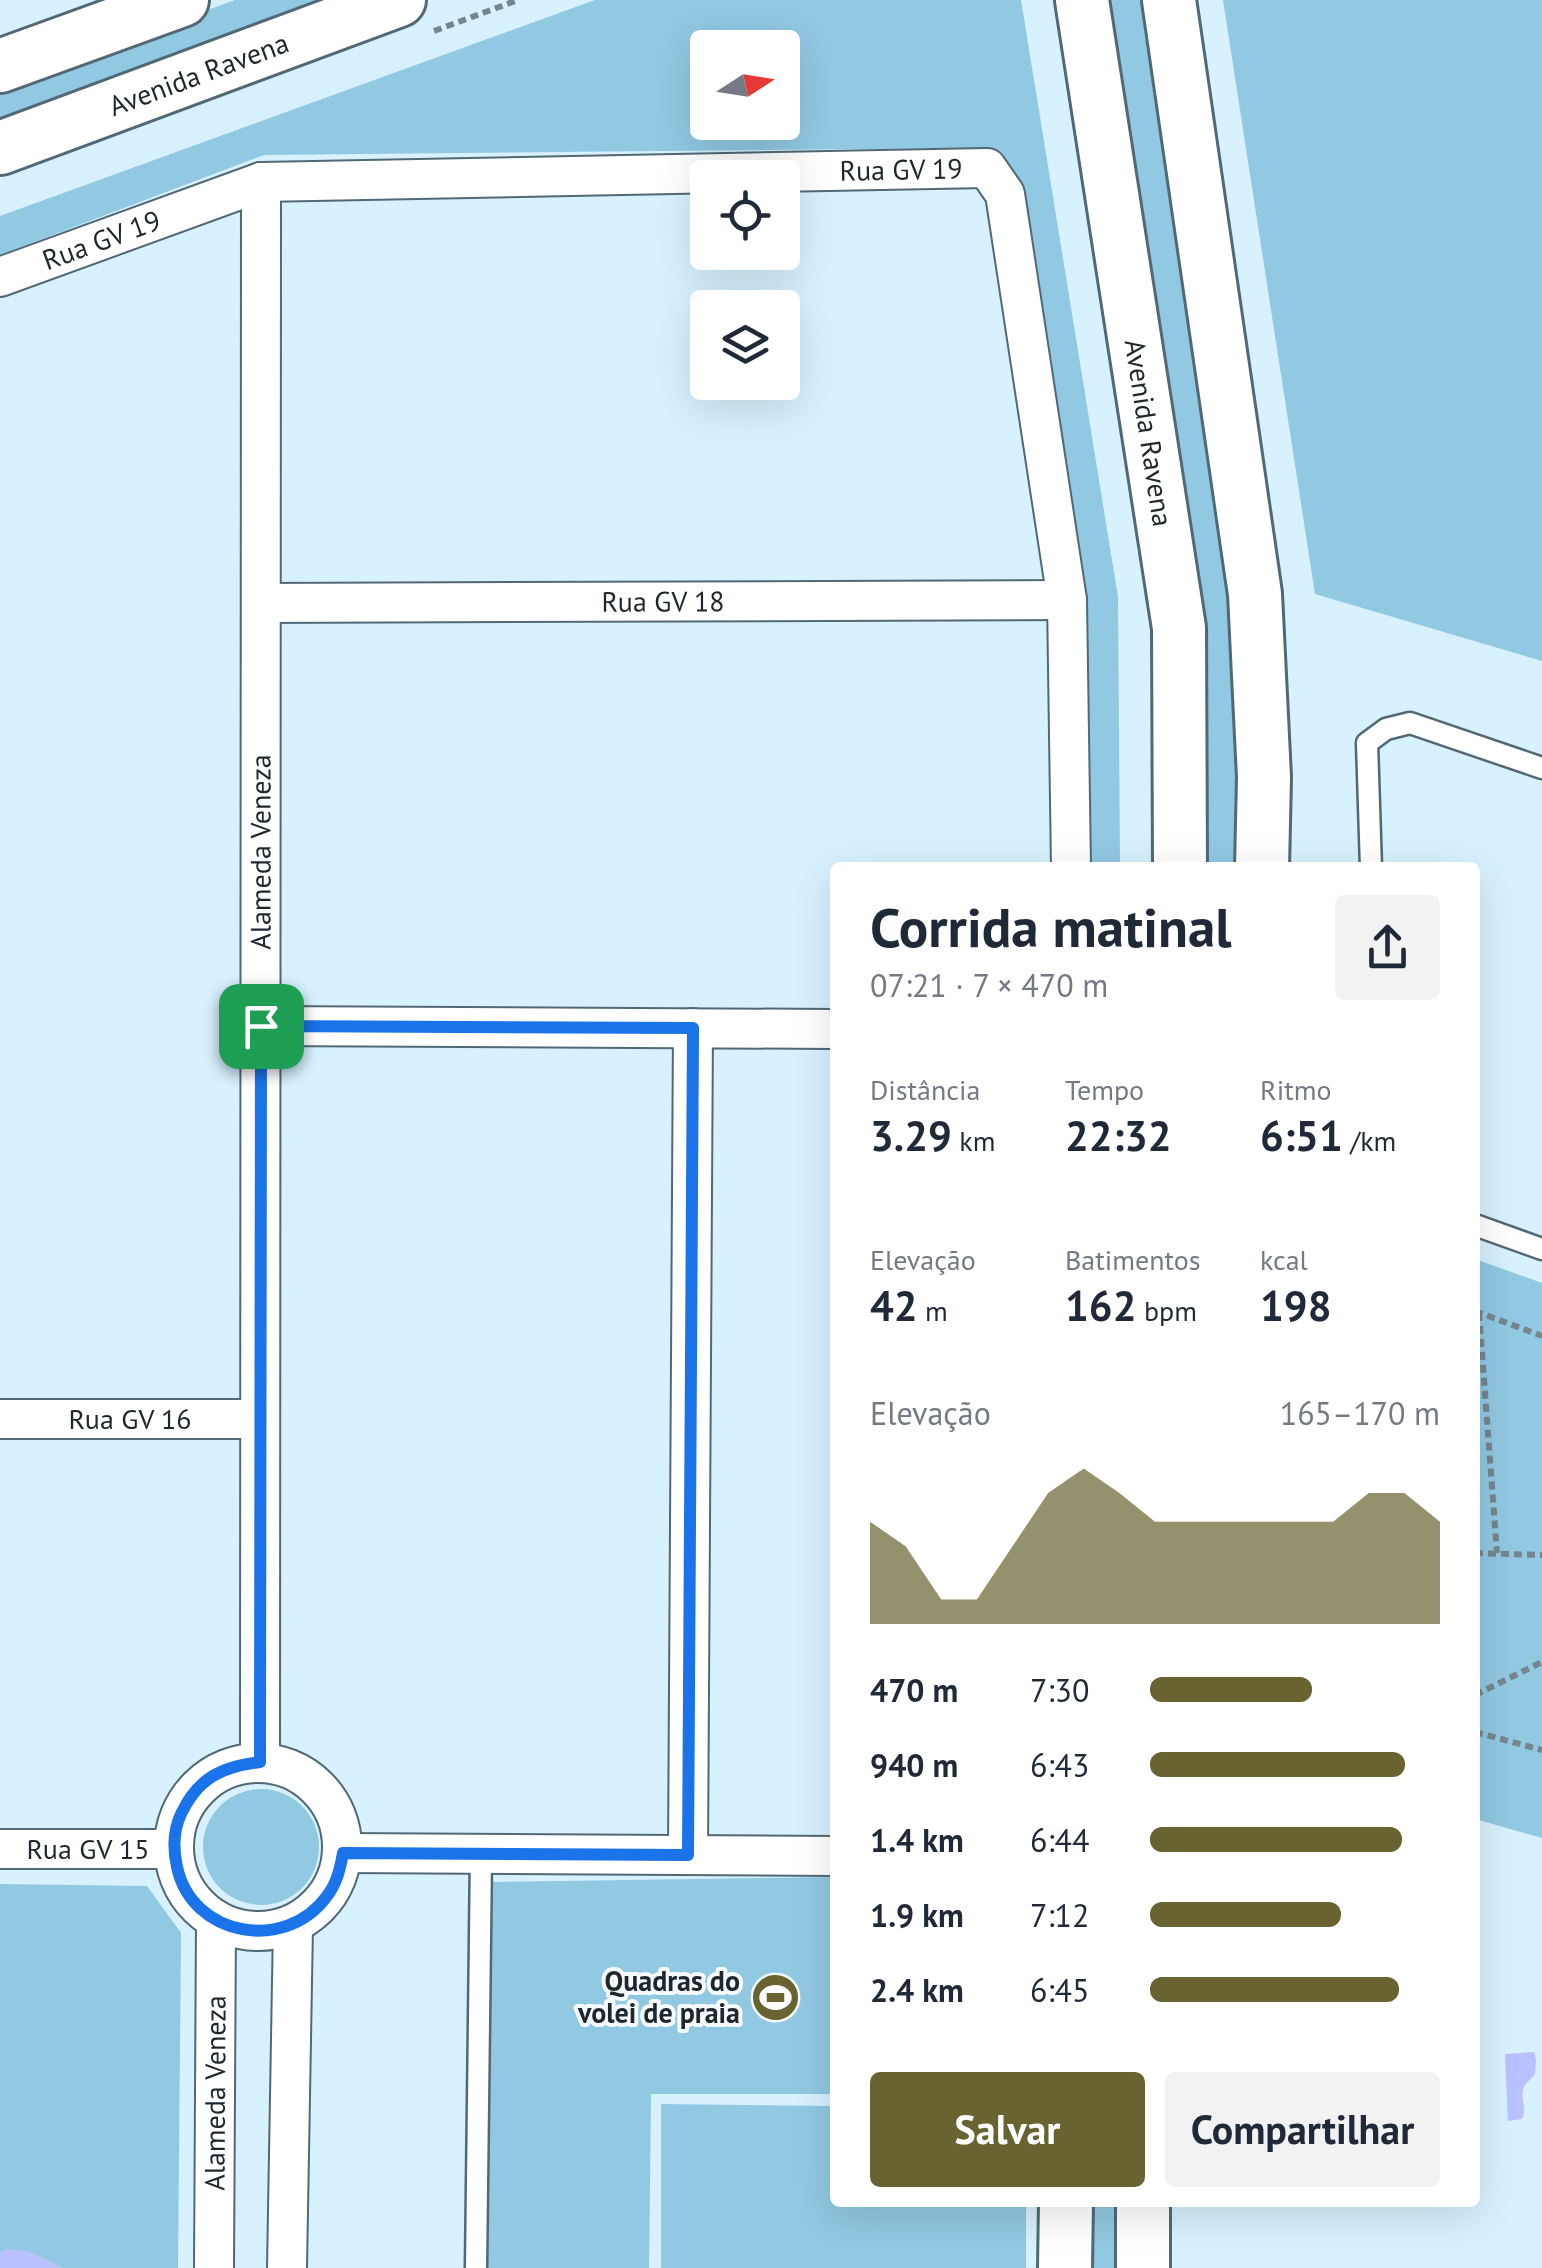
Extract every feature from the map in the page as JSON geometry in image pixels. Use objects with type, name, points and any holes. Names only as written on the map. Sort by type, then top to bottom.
[{"type":"main road","points":[[0,66],[182,0]]},
{"type":"main road","name":"Avenida Ravena","points":[[0,148],[398,0]]},
{"type":"main road","name":"Avenida Ravena","points":[[1082,0],[1179,628],[1180,862]]},
{"type":"main road","points":[[1168,0],[1255,594],[1264,778],[1262,862]]},
{"type":"main road","points":[[1065,2268],[1066,2207]]},
{"type":"main road","points":[[1143,2207],[1143,2268]]},
{"type":"street","name":"Rua GV 19","points":[[0,277],[261,182],[987,168],[1005,194],[1068,600],[1071,862]]},
{"type":"street","name":"Alameda Veneza","points":[[260,1762],[261,182]]},
{"type":"street","name":"Rua GV 18","points":[[261,603],[1068,600]]},
{"type":"street","points":[[261,1026],[830,1029]]},
{"type":"street","points":[[688,1855],[693,1028]]},
{"type":"street","name":"Rua GV 16","points":[[0,1419],[260,1419]]},
{"type":"street","points":[[260,1762],[287,1767],[311,1780],[329,1800],[340,1826],[343,1853],[328,1896],[312,1913],[292,1925],[267,1932],[240,1930],[216,1920],[194,1902],[180,1878],[174,1850],[177,1822],[198,1788],[208,1778],[233,1766],[260,1762]]},
{"type":"street","name":"Rua GV 15","points":[[0,1849],[174,1850]]},
{"type":"street","points":[[343,1853],[830,1856]]},
{"type":"street","name":"Alameda Veneza","points":[[214,2268],[216,1920]]},
{"type":"street","points":[[288,2268],[292,1925]]},
{"type":"lane","points":[[1370,862],[1367,744],[1386,728],[1410,723],[1542,768]]},
{"type":"lane","points":[[1480,1227],[1542,1249]]},
{"type":"lane","points":[[476,2268],[480,1854]]},
{"type":"path","points":[[1480,1313],[1542,1336]]},
{"type":"path","points":[[1480,1348],[1497,1554]]},
{"type":"path","points":[[1480,1553],[1542,1554]]},
{"type":"path","points":[[1480,1692],[1542,1662]]},
{"type":"path","points":[[1480,1733],[1542,1750]]},
{"type":"shaded area","points":[[235,0],[356,0],[0,130],[0,86]]},
{"type":"shaded area","points":[[595,0],[1021,0],[1118,597],[1120,862],[1084,862],[995,158],[977,148],[264,155],[0,255],[0,216]]},
{"type":"shaded area","points":[[1103,0],[1149,0],[1229,513],[1248,862],[1197,862]]},
{"type":"shaded area","points":[[1223,0],[1542,0],[1542,661],[1315,594]]},
{"type":"shaded area","points":[[1480,1261],[1542,1283],[1542,1838],[1480,1820]]},
{"type":"shaded area","points":[[261,1789],[283,1793],[302,1806],[315,1825],[319,1847],[315,1869],[302,1888],[283,1901],[261,1905],[239,1901],[220,1888],[207,1869],[203,1847],[207,1825],[220,1806],[239,1793]]},
{"type":"shaded area","points":[[830,1877],[830,2094],[651,2094],[649,2268],[488,2268],[491,1882]]},
{"type":"shaded area","points":[[0,1884],[147,1886],[181,1933],[178,2268],[0,2268]]},
{"type":"shaded area","points":[[1534,2052],[1535,2074],[1523,2089],[1522,2119],[1508,2121],[1505,2054]]},
{"type":"shaded area","points":[[661,2104],[830,2106],[830,2207],[1026,2207],[1026,2268],[661,2268]]},
{"type":"shaded area","points":[[1077,2207],[1130,2207],[1131,2268],[1078,2268]]},
{"type":"shaded area","points":[[5,2249],[28,2251],[64,2268],[0,2268],[0,2253]]},
{"type":"place","name":"Quadras do volei de praia","points":[[775,1997]]},
{"type":"route","points":[[261,1026],[693,1028],[688,1855],[343,1853],[328,1896],[312,1913],[292,1925],[267,1932],[240,1930],[216,1920],[194,1902],[180,1878],[174,1850],[177,1822],[189,1798],[208,1778],[233,1766],[260,1762],[261,1026]]}]
